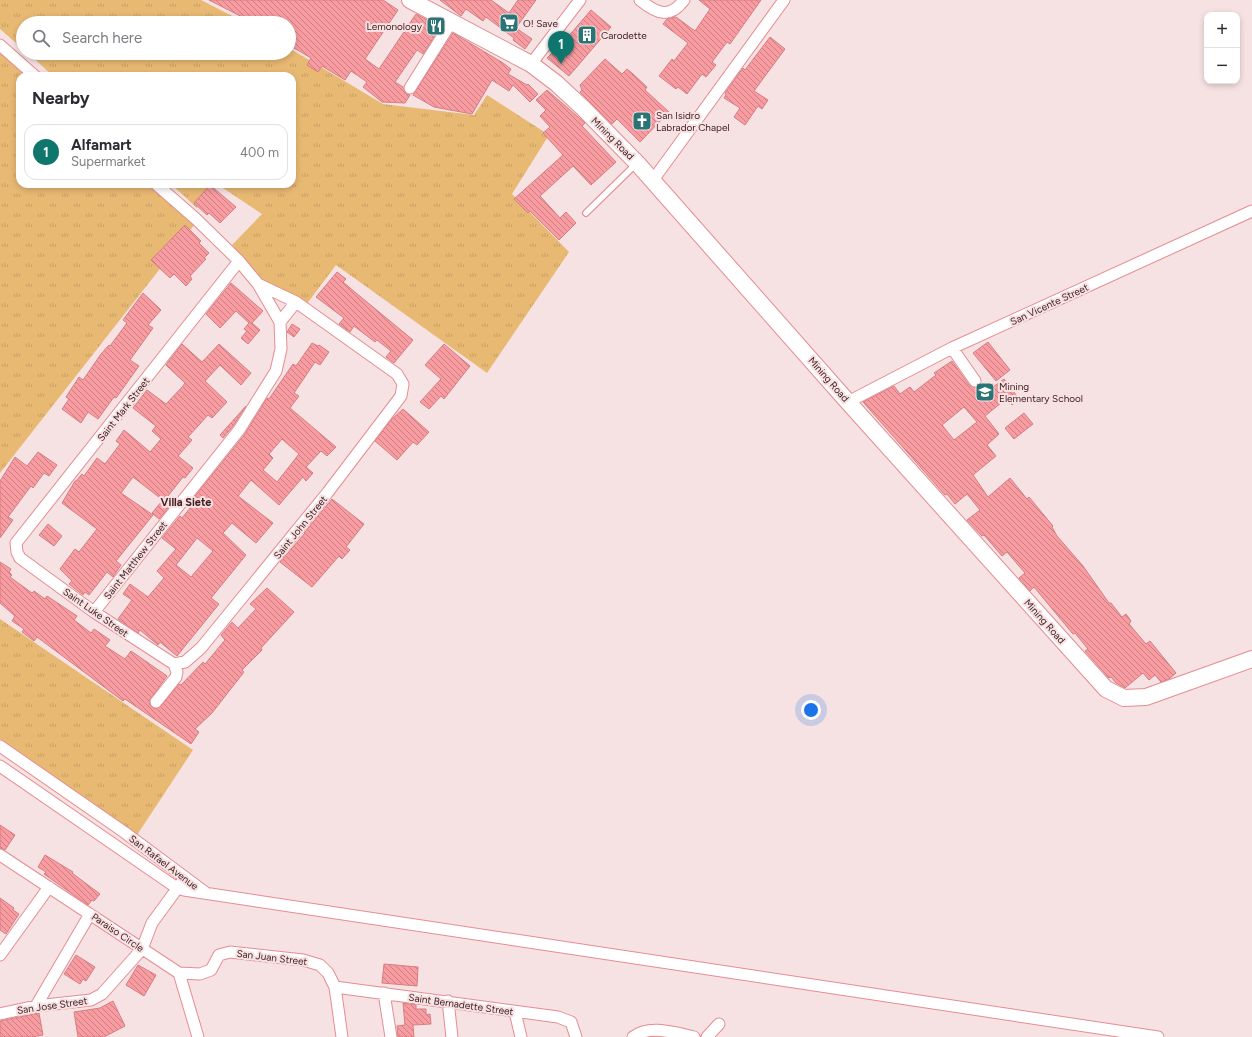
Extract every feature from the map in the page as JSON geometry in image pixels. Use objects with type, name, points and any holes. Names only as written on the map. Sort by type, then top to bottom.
[{"type":"street","name":"Mining Road","points":[[410,0],[531,64],[547,75],[578,103],[653,180],[848,402],[1100,683],[1115,695],[1135,699],[1146,697],[1252,659]]},
{"type":"street","points":[[531,64],[580,0]]},
{"type":"street","points":[[640,0],[650,9],[665,14],[677,10],[684,0]]},
{"type":"street","points":[[653,180],[784,0]]},
{"type":"street","points":[[410,88],[452,21]]},
{"type":"street","points":[[0,45],[16,59]]},
{"type":"street","points":[[17,60],[30,72]]},
{"type":"street","name":"Saint Matthew Street","points":[[94,612],[239,430],[276,370],[281,349],[280,322],[258,284],[239,261],[196,219],[161,188]]},
{"type":"street","name":"San Vicente Street","points":[[848,402],[952,348],[1252,211]]},
{"type":"street","name":"Saint Mark Street","points":[[20,558],[17,552],[16,543],[239,261]]},
{"type":"street","points":[[258,284],[296,302],[280,322]]},
{"type":"street","name":"Saint John Street","points":[[174,664],[185,662],[201,648],[328,492],[401,396],[403,384],[397,374],[296,302]]},
{"type":"street","points":[[952,348],[975,381]]},
{"type":"street","name":"Saint Luke Street","points":[[20,558],[94,612],[174,664]]},
{"type":"street","points":[[156,702],[176,676],[177,672],[174,664]]},
{"type":"street","name":"San Rafael Avenue","points":[[0,746],[93,810],[206,893]]},
{"type":"street","name":"San Rafael Avenue","points":[[0,766],[177,888],[206,893]]},
{"type":"street","points":[[83,823],[93,810]]},
{"type":"street","name":"Paraiso Circle","points":[[0,856],[179,972]]},
{"type":"street","name":"San Jose Street","points":[[0,1014],[36,1006],[90,1000],[102,994],[142,948],[152,923],[184,877]]},
{"type":"street","points":[[0,955],[49,887]]},
{"type":"street","points":[[206,893],[1158,1037]]},
{"type":"street","points":[[36,1006],[90,914]]},
{"type":"street","name":"San Juan Street","points":[[179,972],[200,974],[211,970],[219,955],[224,952],[237,952],[313,962],[320,965],[328,973],[335,986],[342,1037]]},
{"type":"street","points":[[179,972],[198,1037]]},
{"type":"street","name":"Saint Bernadette Street","points":[[335,986],[558,1017],[568,1020],[572,1025],[576,1037]]},
{"type":"street","points":[[384,993],[391,1037]]},
{"type":"street","points":[[448,1001],[452,1037]]},
{"type":"street","points":[[515,1012],[521,1037]]},
{"type":"street","points":[[707,1037],[719,1024]]},
{"type":"street","points":[[633,1037],[643,1031],[652,1030],[694,1037]]},
{"type":"lane","points":[[586,213],[637,163]]},
{"type":"green space","points":[[0,0],[201,0],[232,16],[16,16],[16,43],[0,29]]},
{"type":"green space","points":[[296,52],[383,104],[474,115],[487,95],[549,135],[512,194],[569,252],[487,373],[336,265],[306,305],[264,281],[232,245],[262,214],[223,188],[296,188],[296,72],[49,72],[36,60],[296,60]]},
{"type":"green space","points":[[0,53],[21,72],[16,72],[16,188],[154,188],[195,224],[0,473]]},
{"type":"green space","points":[[175,188],[214,188],[197,208]]},
{"type":"green space","points":[[0,619],[193,750],[137,835],[0,739]]},
{"type":"building","points":[[209,0],[383,0],[398,10],[365,59],[379,69],[416,14],[440,27],[423,54],[417,50],[395,82],[403,87],[406,94],[410,95],[405,103],[382,102],[363,87],[367,82],[351,71],[345,80],[322,66],[318,72],[307,65],[311,58],[296,49],[296,16],[240,16]]},
{"type":"building","points":[[440,0],[491,0],[509,13],[518,0],[536,0],[516,28],[532,39],[525,49],[513,40],[514,38],[486,17],[483,21],[466,9],[461,16]]},
{"type":"building","points":[[699,0],[761,0],[730,44],[727,42],[712,62],[716,65],[706,77],[702,74],[687,94],[678,87],[676,89],[659,76],[672,59],[674,61],[688,43],[663,24],[667,19],[676,17],[695,31],[710,9]]},
{"type":"building","name":"Carodette","points":[[591,10],[611,27],[569,76],[547,58],[554,51],[555,52]]},
{"type":"building","points":[[453,33],[503,63],[511,69],[508,74],[527,85],[528,84],[538,94],[530,102],[513,85],[509,91],[492,80],[472,114],[434,107],[413,95]]},
{"type":"building","points":[[770,37],[785,49],[754,91],[768,100],[762,109],[758,106],[745,125],[734,117],[740,108],[724,98],[726,95],[725,93],[743,68],[745,70]]},
{"type":"building","points":[[605,59],[622,74],[627,69],[647,87],[645,90],[669,112],[640,142],[617,119],[612,124],[580,92],[582,90],[580,85]]},
{"type":"building","points":[[547,90],[585,123],[582,126],[616,162],[591,185],[573,166],[540,196],[560,218],[566,212],[576,223],[559,240],[530,211],[528,213],[514,199],[563,155],[543,133],[550,127],[540,116],[546,110],[536,100]]},
{"type":"building","points":[[207,188],[214,188],[236,207],[220,223],[209,213],[207,215],[194,203]]},
{"type":"building","points":[[185,225],[201,241],[199,243],[209,253],[204,258],[206,259],[190,276],[192,279],[186,286],[174,274],[170,278],[151,260]]},
{"type":"building","points":[[337,272],[346,279],[343,282],[413,340],[394,363],[386,357],[391,351],[377,340],[375,342],[354,326],[350,332],[339,324],[344,318],[316,297]]},
{"type":"building","points":[[231,283],[263,311],[252,323],[260,330],[248,344],[241,338],[247,331],[244,329],[249,323],[236,311],[220,328],[206,314]]},
{"type":"building","points":[[143,293],[161,310],[148,325],[153,328],[130,360],[139,366],[116,398],[114,397],[98,419],[88,412],[81,423],[62,409],[69,399],[66,397],[79,377],[83,380],[101,354],[109,345],[110,346],[127,323],[123,320]]},
{"type":"building","points":[[292,324],[300,329],[294,337],[287,332]]},
{"type":"building","points":[[988,342],[1010,370],[996,381],[973,353]]},
{"type":"building","points":[[312,343],[318,346],[319,345],[329,352],[320,365],[315,362],[294,393],[299,396],[290,408],[336,447],[327,456],[321,451],[306,467],[313,473],[306,481],[303,477],[279,505],[251,480],[238,496],[273,523],[256,543],[232,523],[223,533],[246,555],[211,598],[219,604],[177,656],[160,642],[158,645],[140,630],[138,633],[118,619],[132,600],[123,594],[130,584],[148,597],[164,578],[157,571],[176,549],[162,538],[180,516],[182,518],[195,502],[192,500],[245,434],[267,398],[269,399],[293,364],[296,366]],"holes":[[[282,439],[299,454],[277,482],[263,470],[273,458],[269,454]],[[197,538],[213,551],[191,577],[176,565]]]},
{"type":"building","points":[[182,344],[202,362],[219,344],[251,373],[241,385],[220,365],[205,381],[227,402],[212,418],[208,415],[188,437],[192,440],[178,456],[193,468],[185,478],[183,477],[164,501],[133,477],[121,493],[153,515],[116,561],[121,565],[113,577],[107,572],[89,595],[85,592],[83,595],[69,584],[72,581],[60,569],[75,549],[79,552],[97,529],[62,503],[75,481],[82,474],[84,476],[97,458],[105,464],[120,444],[116,441],[124,430],[150,452],[161,439],[152,431],[156,426],[133,408],[147,390],[166,404],[183,386],[185,383],[166,365]]},
{"type":"building","points":[[444,344],[470,366],[444,399],[441,396],[429,409],[420,402],[441,379],[425,365]]},
{"type":"building","points":[[952,361],[969,385],[977,388],[982,395],[1004,379],[1019,399],[1012,405],[1007,398],[985,416],[999,434],[987,445],[996,456],[973,475],[988,497],[1010,478],[1027,499],[1029,497],[1053,526],[1052,527],[1057,536],[1083,566],[1109,603],[1111,603],[1122,617],[1126,614],[1131,621],[1129,624],[1146,644],[1150,641],[1176,673],[1169,679],[1161,682],[1155,675],[1149,680],[1143,673],[1125,688],[1116,683],[1111,677],[1109,678],[1085,651],[1088,649],[1075,633],[1073,634],[1034,587],[1030,591],[1019,578],[1025,573],[1007,552],[1002,556],[984,535],[982,536],[967,520],[980,510],[967,494],[955,504],[947,494],[945,495],[863,402],[894,386],[900,394],[910,387],[914,392],[936,375],[934,373]],"holes":[[[964,407],[977,422],[954,440],[942,425]]]},
{"type":"building","points":[[246,406],[233,426],[223,438],[220,435]]},
{"type":"building","points":[[403,409],[429,432],[417,445],[413,442],[397,460],[375,441],[391,420]]},
{"type":"building","points":[[1024,413],[1033,424],[1014,439],[1005,428]]},
{"type":"building","points":[[38,452],[57,465],[49,476],[44,473],[33,488],[31,486],[8,517],[13,520],[0,538],[0,481],[15,457],[27,466]]},
{"type":"building","points":[[332,499],[364,524],[346,547],[350,550],[342,559],[339,556],[312,587],[280,562]]},
{"type":"building","points":[[162,501],[169,507],[159,519],[152,513]]},
{"type":"building","points":[[48,524],[62,536],[54,546],[39,535]]},
{"type":"building","points":[[0,562],[11,569],[9,572],[12,575],[10,577],[32,593],[34,591],[45,599],[47,596],[77,616],[74,620],[91,633],[94,629],[110,640],[105,646],[125,659],[131,651],[167,676],[149,701],[150,705],[155,709],[161,706],[179,684],[181,685],[203,662],[205,664],[225,640],[221,635],[232,622],[238,628],[256,609],[250,604],[267,588],[294,612],[261,648],[262,650],[242,670],[244,672],[212,713],[195,729],[199,732],[191,744],[125,699],[123,701],[37,637],[34,641],[22,632],[24,629],[12,621],[15,616],[0,603]]},
{"type":"building","points":[[0,825],[15,835],[5,850],[0,848]]},
{"type":"building","points":[[45,855],[73,872],[72,873],[100,894],[88,905],[44,874],[46,872],[38,867]]},
{"type":"building","points":[[0,898],[14,908],[13,910],[19,914],[6,934],[0,930]]},
{"type":"building","points":[[76,955],[95,967],[86,981],[83,979],[80,984],[64,974]]},
{"type":"building","points":[[384,964],[418,967],[417,986],[382,983]]},
{"type":"building","points":[[138,965],[156,975],[144,996],[126,985]]},
{"type":"building","points":[[113,1001],[125,1026],[104,1037],[78,1037],[74,1012],[100,1008]]},
{"type":"building","points":[[403,1003],[416,1005],[416,1009],[426,1009],[426,1015],[430,1014],[431,1024],[413,1025],[414,1037],[398,1037],[397,1026],[405,1025]]},
{"type":"building","points":[[39,1013],[43,1035],[32,1037],[0,1037],[0,1021]]},
{"type":"place","name":"O! Save","points":[[509,23]]},
{"type":"place","name":"Lemonology","points":[[436,26]]},
{"type":"place","name":"Carodette","points":[[587,35]]},
{"type":"place","name":"Alfamart","points":[[561,64]]},
{"type":"place","name":"San Isidro Labrador Chapel","points":[[642,121]]},
{"type":"place","name":"Mining Elementary School","points":[[985,392]]},
{"type":"district","name":"Villa Siete","points":[[186,502]]}]
